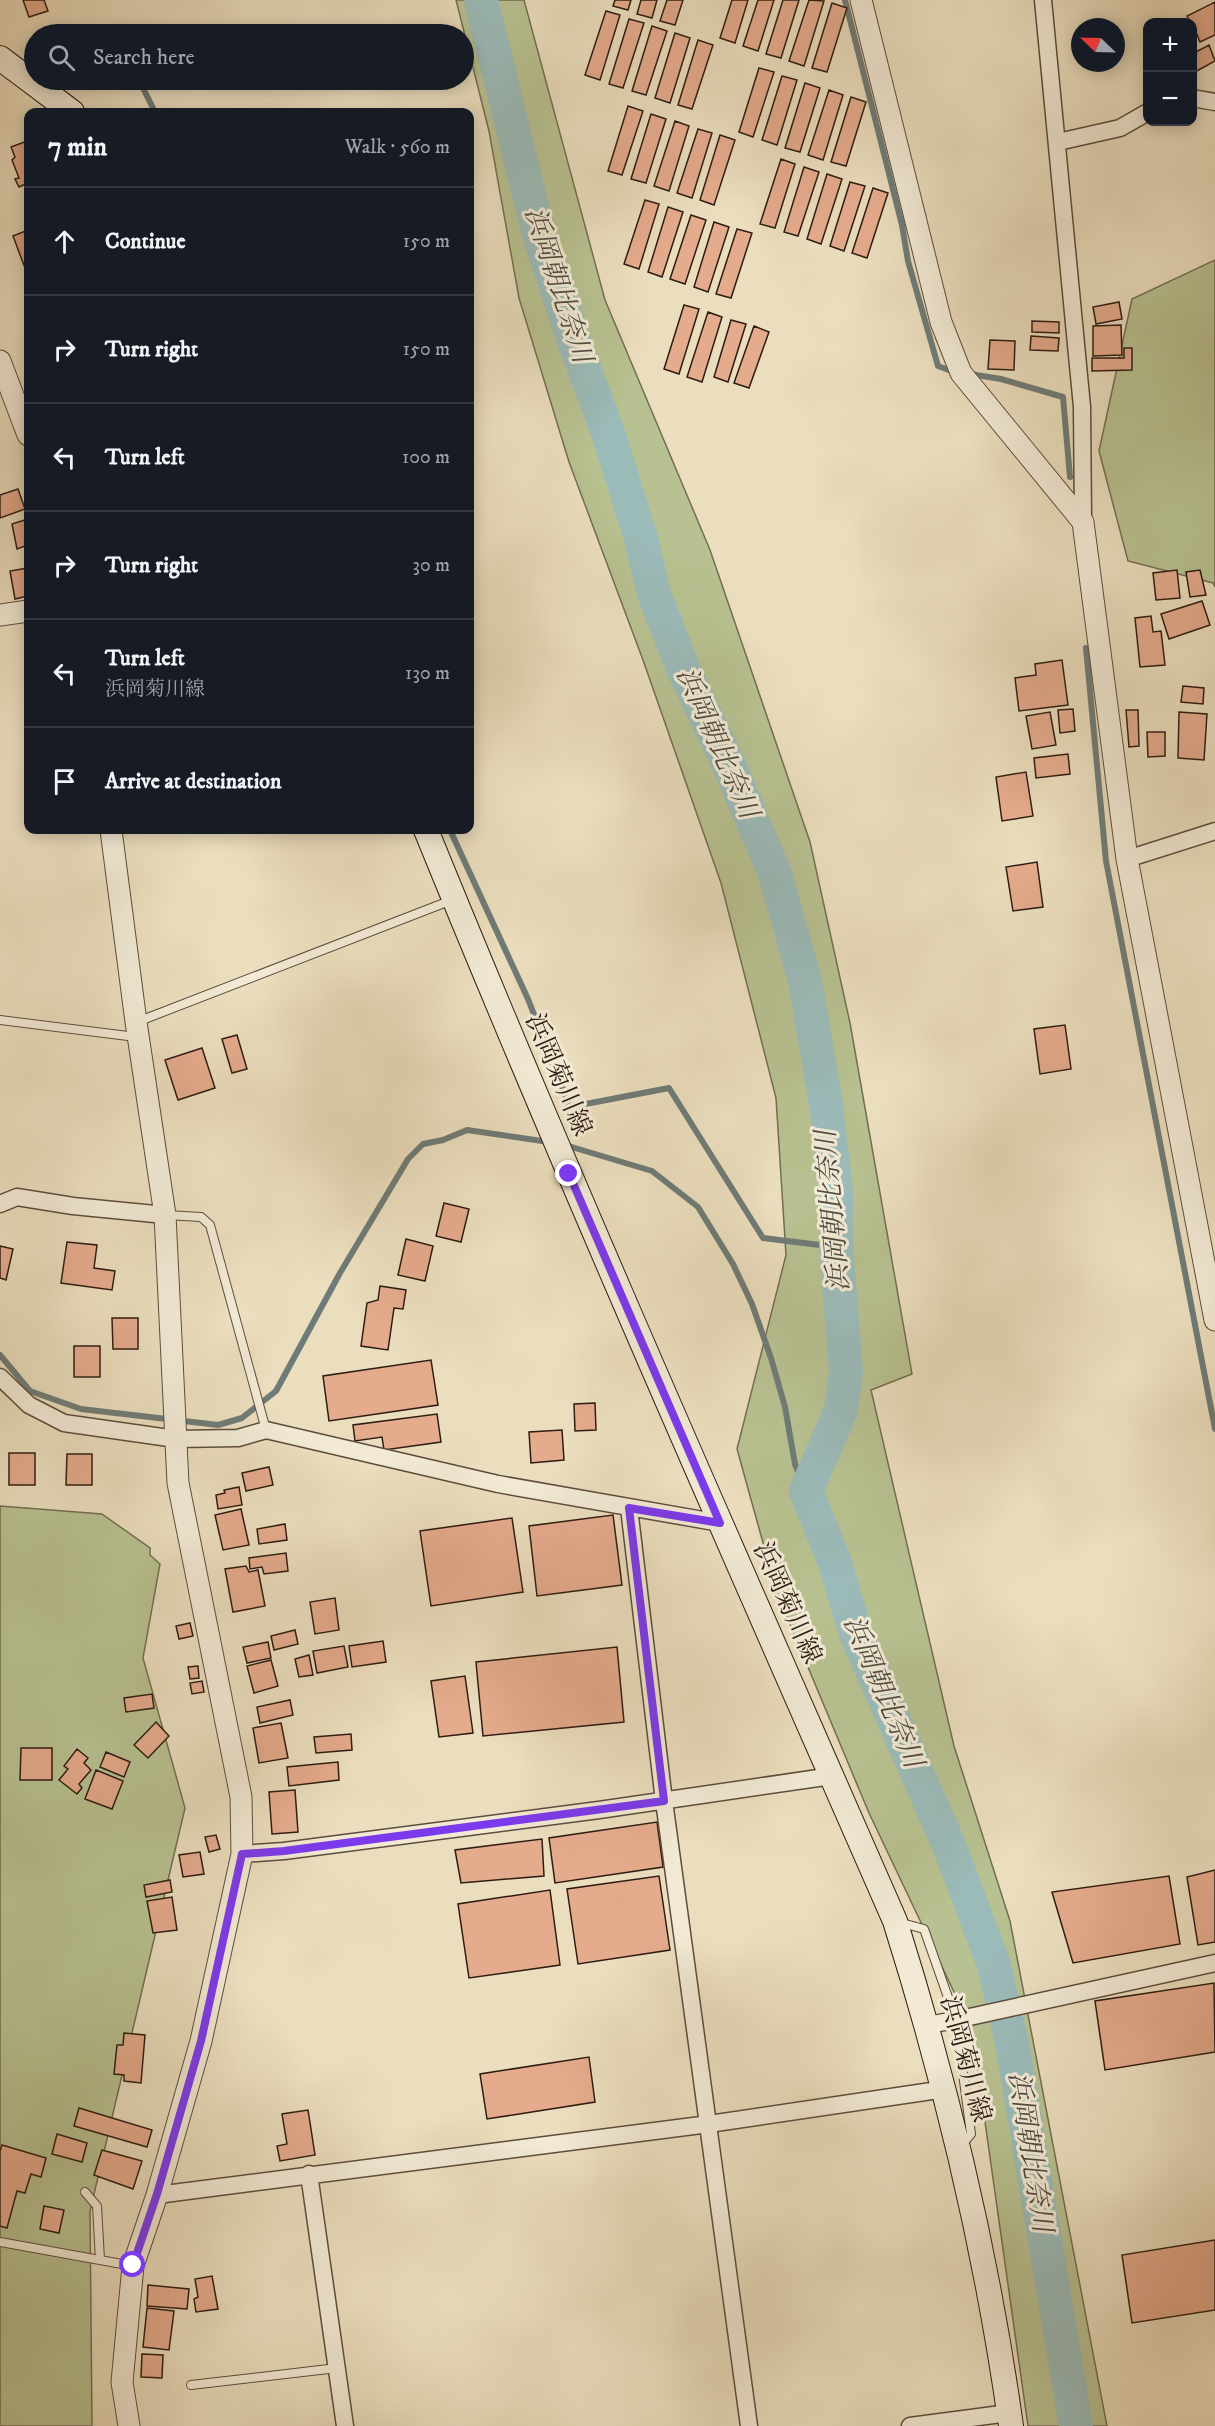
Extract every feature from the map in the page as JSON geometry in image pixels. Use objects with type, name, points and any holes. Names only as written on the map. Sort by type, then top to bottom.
[{"type":"main road","points":[[0,58],[24,76]]},
{"type":"main road","points":[[43,90],[67,108]]},
{"type":"main road","name":"浜岡菊川線","points":[[428,834],[493,996],[720,1523],[895,1921],[945,2089],[959,2149],[997,2330],[1010,2419]]},
{"type":"street","points":[[861,0],[940,322],[961,373],[1083,522]]},
{"type":"street","points":[[1043,0],[1082,407],[1083,522],[1127,859],[1215,1320]]},
{"type":"street","points":[[1197,99],[1215,102]]},
{"type":"street","points":[[1058,142],[1120,128],[1143,115]]},
{"type":"street","points":[[0,361],[24,424]]},
{"type":"street","points":[[0,615],[24,612]]},
{"type":"street","points":[[1127,859],[1215,831]]},
{"type":"street","points":[[112,834],[165,1215],[178,1483],[241,1797],[242,1854],[201,2041],[157,2194],[133,2265],[122,2382],[129,2426]]},
{"type":"street","points":[[0,1204],[17,1197],[73,1206],[165,1215]]},
{"type":"street","points":[[0,1377],[29,1405],[64,1423],[176,1439],[238,1438],[266,1430],[498,1484],[720,1523]]},
{"type":"street","points":[[629,1508],[664,1801],[748,2426]]},
{"type":"street","points":[[242,1854],[284,1851],[664,1801],[832,1776]]},
{"type":"street","points":[[927,2025],[1215,1963]]},
{"type":"street","points":[[157,2194],[709,2124],[945,2089]]},
{"type":"street","points":[[309,2174],[345,2426]]},
{"type":"street","points":[[910,2426],[1010,2419]]},
{"type":"lane","points":[[0,1020],[138,1030],[454,899]]},
{"type":"lane","points":[[165,1215],[201,1217],[210,1225],[266,1430]]},
{"type":"lane","points":[[895,1921],[924,1929],[956,2020],[971,2134],[959,2149]]},
{"type":"lane","points":[[85,2192],[97,2206],[100,2260]]},
{"type":"lane","points":[[0,2242],[133,2265]]},
{"type":"lane","points":[[191,2385],[337,2368]]},
{"type":"green space","points":[[456,0],[524,0],[605,300],[710,550],[810,842],[850,1023],[912,1374],[871,1390],[954,1746],[1010,1921],[1107,2426],[1028,2426],[972,2030],[869,1813],[777,1593],[737,1449],[786,1255],[776,1098],[721,883],[643,660],[569,462],[519,298],[489,131],[474,71],[474,24],[462,24]]},
{"type":"green space","points":[[1215,260],[1215,587],[1213,583],[1128,561],[1099,451],[1132,299]]},
{"type":"green space","points":[[0,1506],[102,1514],[150,1548],[150,1555],[160,1564],[143,1658],[185,1808],[90,2211],[92,2426],[0,2426]]},
{"type":"building","points":[[23,0],[44,0],[48,11],[29,17]]},
{"type":"building","points":[[615,0],[631,0],[628,10],[613,6]]},
{"type":"building","points":[[641,0],[657,0],[652,18],[637,14]]},
{"type":"building","points":[[667,0],[683,0],[675,25],[660,21]]},
{"type":"building","points":[[732,0],[748,0],[735,43],[720,38]]},
{"type":"building","points":[[758,0],[774,0],[758,51],[743,46]]},
{"type":"building","points":[[783,0],[799,0],[781,58],[766,54]]},
{"type":"building","points":[[809,0],[824,1],[804,66],[789,61]]},
{"type":"building","points":[[1215,2],[1215,35],[1200,42],[1197,34],[1197,18],[1187,16]]},
{"type":"building","points":[[832,3],[847,8],[827,72],[812,68]]},
{"type":"building","points":[[606,11],[620,15],[600,80],[585,75]]},
{"type":"building","points":[[629,19],[644,23],[623,88],[609,84]]},
{"type":"building","points":[[652,26],[667,31],[646,95],[632,91]]},
{"type":"building","points":[[675,33],[690,38],[670,103],[655,98]]},
{"type":"building","points":[[698,40],[713,45],[692,109],[678,105]]},
{"type":"building","points":[[1209,45],[1215,61],[1197,71],[1197,51]]},
{"type":"building","points":[[759,68],[774,72],[753,137],[739,132]]},
{"type":"building","points":[[782,76],[797,80],[777,145],[762,140]]},
{"type":"building","points":[[805,83],[820,88],[800,152],[785,148]]},
{"type":"building","points":[[829,90],[843,95],[823,160],[808,155]]},
{"type":"building","points":[[851,97],[866,102],[846,166],[831,162]]},
{"type":"building","points":[[628,106],[643,111],[622,175],[608,171]]},
{"type":"building","points":[[651,114],[666,119],[646,183],[631,179]]},
{"type":"building","points":[[675,121],[689,126],[669,191],[654,186]]},
{"type":"building","points":[[698,129],[712,133],[692,198],[677,193]]},
{"type":"building","points":[[720,135],[735,140],[714,205],[700,200]]},
{"type":"building","points":[[24,142],[24,185],[19,187],[15,179],[19,178],[12,160],[15,157],[11,147]]},
{"type":"building","points":[[781,159],[795,164],[775,228],[760,224]]},
{"type":"building","points":[[804,167],[819,172],[798,236],[784,232]]},
{"type":"building","points":[[827,174],[842,179],[821,244],[807,239]]},
{"type":"building","points":[[850,182],[865,186],[844,251],[830,246]]},
{"type":"building","points":[[873,188],[888,193],[867,258],[852,253]]},
{"type":"building","points":[[645,200],[659,204],[639,269],[624,264]]},
{"type":"building","points":[[668,207],[683,212],[662,277],[648,272]]},
{"type":"building","points":[[691,215],[706,220],[685,284],[670,279]]},
{"type":"building","points":[[714,222],[729,227],[708,292],[694,287]]},
{"type":"building","points":[[737,229],[752,233],[731,298],[716,294]]},
{"type":"building","points":[[24,232],[24,265],[13,236]]},
{"type":"building","points":[[1119,302],[1122,319],[1096,324],[1093,307]]},
{"type":"building","points":[[684,305],[699,309],[679,374],[664,369]]},
{"type":"building","points":[[708,312],[722,317],[702,382],[687,377]]},
{"type":"building","points":[[731,320],[746,324],[728,382],[714,377]]},
{"type":"building","points":[[1032,321],[1059,322],[1059,333],[1032,332]]},
{"type":"building","points":[[1121,325],[1122,355],[1093,356],[1093,326]]},
{"type":"building","points":[[754,326],[769,332],[749,388],[734,383]]},
{"type":"building","points":[[1031,336],[1059,338],[1058,351],[1030,350]]},
{"type":"building","points":[[990,340],[1015,341],[1014,370],[988,369]]},
{"type":"building","points":[[1124,348],[1132,348],[1132,370],[1092,371],[1092,358],[1124,358]]},
{"type":"building","points":[[18,489],[24,509],[0,518],[0,495]]},
{"type":"building","points":[[24,520],[24,546],[17,549],[12,524]]},
{"type":"building","points":[[24,569],[24,597],[15,599],[10,571]]},
{"type":"building","points":[[1177,570],[1180,598],[1156,600],[1153,573]]},
{"type":"building","points":[[1200,570],[1206,595],[1190,597],[1186,572]]},
{"type":"building","points":[[1202,601],[1210,625],[1169,639],[1161,614]]},
{"type":"building","points":[[1151,616],[1153,632],[1161,631],[1165,665],[1140,667],[1135,618]]},
{"type":"building","points":[[1062,660],[1068,705],[1019,711],[1015,678],[1036,675],[1035,664]]},
{"type":"building","points":[[1183,686],[1204,688],[1203,704],[1181,702]]},
{"type":"building","points":[[1073,709],[1075,731],[1060,733],[1058,710]]},
{"type":"building","points":[[1126,710],[1138,710],[1139,746],[1129,747]]},
{"type":"building","points":[[1050,712],[1056,745],[1032,749],[1026,716]]},
{"type":"building","points":[[1179,712],[1207,714],[1204,760],[1178,758]]},
{"type":"building","points":[[1147,732],[1165,732],[1165,756],[1148,757]]},
{"type":"building","points":[[1068,754],[1070,774],[1036,778],[1034,758]]},
{"type":"building","points":[[1026,772],[1033,816],[1002,821],[996,777]]},
{"type":"building","points":[[1037,862],[1043,907],[1013,911],[1006,867]]},
{"type":"building","points":[[1065,1025],[1071,1069],[1040,1074],[1034,1029]]},
{"type":"building","points":[[237,1035],[247,1069],[232,1073],[222,1039]]},
{"type":"building","points":[[202,1048],[215,1088],[178,1100],[165,1060]]},
{"type":"building","points":[[444,1203],[469,1209],[461,1242],[436,1236]]},
{"type":"building","points":[[406,1239],[433,1246],[425,1281],[398,1275]]},
{"type":"building","points":[[67,1242],[97,1245],[94,1268],[115,1271],[112,1290],[61,1283]]},
{"type":"building","points":[[0,1246],[13,1249],[6,1280],[0,1278]]},
{"type":"building","points":[[380,1286],[406,1290],[403,1309],[394,1308],[388,1350],[361,1346],[367,1303],[378,1300]]},
{"type":"building","points":[[112,1318],[138,1318],[138,1349],[113,1349]]},
{"type":"building","points":[[74,1346],[100,1346],[100,1377],[74,1377]]},
{"type":"building","points":[[431,1360],[438,1405],[329,1421],[323,1376]]},
{"type":"building","points":[[595,1403],[596,1430],[575,1431],[574,1404]]},
{"type":"building","points":[[437,1414],[441,1442],[384,1450],[382,1437],[355,1441],[353,1425]]},
{"type":"building","points":[[562,1430],[564,1460],[531,1463],[529,1432]]},
{"type":"building","points":[[9,1453],[35,1453],[35,1485],[9,1485]]},
{"type":"building","points":[[67,1454],[92,1454],[92,1485],[66,1485]]},
{"type":"building","points":[[269,1467],[273,1485],[246,1491],[242,1473]]},
{"type":"building","points":[[239,1487],[242,1505],[218,1509],[216,1495],[225,1493],[224,1490]]},
{"type":"building","points":[[241,1509],[249,1545],[223,1550],[215,1515]]},
{"type":"building","points":[[613,1515],[622,1585],[537,1596],[529,1526]]},
{"type":"building","points":[[512,1518],[523,1592],[431,1606],[420,1531]]},
{"type":"building","points":[[285,1524],[287,1540],[259,1544],[257,1529]]},
{"type":"building","points":[[286,1553],[288,1571],[264,1574],[262,1567],[250,1569],[249,1558]]},
{"type":"building","points":[[246,1566],[249,1572],[258,1570],[265,1606],[233,1612],[225,1569]]},
{"type":"building","points":[[335,1598],[339,1630],[315,1634],[310,1602]]},
{"type":"building","points":[[190,1623],[193,1636],[179,1639],[176,1626]]},
{"type":"building","points":[[295,1630],[298,1644],[274,1650],[271,1636]]},
{"type":"building","points":[[383,1641],[386,1662],[352,1667],[349,1646]]},
{"type":"building","points":[[268,1642],[271,1658],[247,1663],[243,1647]]},
{"type":"building","points":[[344,1646],[348,1667],[317,1673],[313,1651]]},
{"type":"building","points":[[617,1647],[624,1722],[483,1736],[476,1662]]},
{"type":"building","points":[[309,1655],[313,1675],[299,1677],[295,1659]]},
{"type":"building","points":[[271,1660],[278,1686],[254,1693],[247,1666]]},
{"type":"building","points":[[198,1666],[199,1678],[190,1679],[188,1667]]},
{"type":"building","points":[[465,1676],[473,1733],[439,1737],[431,1681]]},
{"type":"building","points":[[202,1681],[204,1692],[192,1694],[190,1683]]},
{"type":"building","points":[[152,1694],[154,1708],[126,1712],[124,1698]]},
{"type":"building","points":[[290,1700],[293,1715],[260,1723],[257,1707]]},
{"type":"building","points":[[156,1722],[169,1736],[148,1758],[134,1745]]},
{"type":"building","points":[[281,1723],[288,1758],[259,1763],[253,1728]]},
{"type":"building","points":[[351,1734],[352,1750],[316,1753],[314,1737]]},
{"type":"building","points":[[21,1748],[52,1748],[52,1780],[20,1780]]},
{"type":"building","points":[[77,1749],[88,1758],[84,1763],[91,1770],[79,1784],[82,1788],[77,1794],[59,1780],[68,1769],[64,1766]]},
{"type":"building","points":[[106,1752],[130,1762],[124,1777],[100,1767]]},
{"type":"building","points":[[338,1762],[339,1780],[289,1786],[287,1767]]},
{"type":"building","points":[[96,1770],[123,1781],[112,1809],[85,1799]]},
{"type":"building","points":[[295,1790],[298,1832],[272,1834],[269,1792]]},
{"type":"building","points":[[657,1822],[663,1867],[555,1883],[549,1838]]},
{"type":"building","points":[[216,1835],[220,1849],[209,1852],[205,1837]]},
{"type":"building","points":[[542,1839],[544,1876],[461,1883],[455,1850]]},
{"type":"building","points":[[200,1852],[204,1874],[183,1877],[179,1855]]},
{"type":"building","points":[[1215,1870],[1215,1942],[1198,1945],[1187,1877]]},
{"type":"building","points":[[659,1876],[670,1950],[578,1964],[567,1889]]},
{"type":"building","points":[[1169,1876],[1180,1944],[1073,1963],[1052,1892]]},
{"type":"building","points":[[170,1880],[172,1892],[146,1897],[144,1885]]},
{"type":"building","points":[[550,1890],[560,1965],[469,1978],[458,1904]]},
{"type":"building","points":[[172,1897],[177,1930],[153,1933],[147,1901]]},
{"type":"building","points":[[1214,1983],[1215,2052],[1105,2070],[1095,2001]]},
{"type":"building","points":[[124,2033],[145,2035],[141,2083],[124,2081],[124,2075],[114,2074],[117,2045],[123,2045]]},
{"type":"building","points":[[589,2057],[595,2102],[487,2119],[480,2074]]},
{"type":"building","points":[[79,2108],[152,2130],[147,2147],[74,2126]]},
{"type":"building","points":[[308,2110],[315,2155],[280,2161],[277,2146],[287,2144],[282,2114]]},
{"type":"building","points":[[57,2134],[87,2143],[82,2162],[52,2154]]},
{"type":"building","points":[[2,2145],[46,2158],[41,2177],[31,2174],[25,2193],[17,2191],[7,2228],[0,2226],[0,2151]]},
{"type":"building","points":[[102,2150],[142,2161],[133,2189],[94,2175]]},
{"type":"building","points":[[44,2206],[64,2210],[59,2233],[40,2229]]},
{"type":"building","points":[[1215,2240],[1215,2310],[1132,2323],[1122,2255]]},
{"type":"building","points":[[212,2276],[218,2309],[196,2312],[194,2299],[198,2297],[195,2279]]},
{"type":"building","points":[[148,2285],[189,2289],[187,2309],[147,2306]]},
{"type":"building","points":[[147,2308],[174,2311],[169,2350],[143,2347]]},
{"type":"building","points":[[142,2354],[163,2355],[162,2378],[141,2377]]},
{"type":"waterway","name":"浜岡朝比奈川","points":[[481,0],[539,235],[574,341],[607,430],[640,535],[654,594],[685,673],[729,765],[775,874],[805,981],[826,1104],[836,1192],[836,1247],[846,1371],[841,1410],[806,1491],[835,1563],[856,1634],[948,1843],[994,1965],[1013,2048],[1076,2426]]},
{"type":"waterway","points":[[845,0],[902,225],[908,261],[938,366],[954,372]]},
{"type":"waterway","points":[[144,90],[153,108]]},
{"type":"waterway","points":[[970,374],[1001,379],[1063,397],[1070,477]]},
{"type":"waterway","points":[[1086,648],[1106,861],[1215,1429]]},
{"type":"waterway","points":[[452,834],[528,999],[570,1107],[669,1088],[763,1238],[836,1247]]},
{"type":"waterway","points":[[0,1355],[30,1391],[81,1409],[218,1425],[242,1418],[276,1391],[340,1273],[408,1159],[423,1144],[443,1140],[467,1130],[549,1142]]},
{"type":"waterway","points":[[565,1145],[652,1171],[698,1207],[733,1264],[752,1304],[771,1358],[785,1407],[795,1464],[806,1491]]},
{"type":"route","points":[[133,2265],[157,2194],[201,2041],[242,1854],[284,1851],[664,1801],[629,1508],[720,1523],[569,1174]]}]
